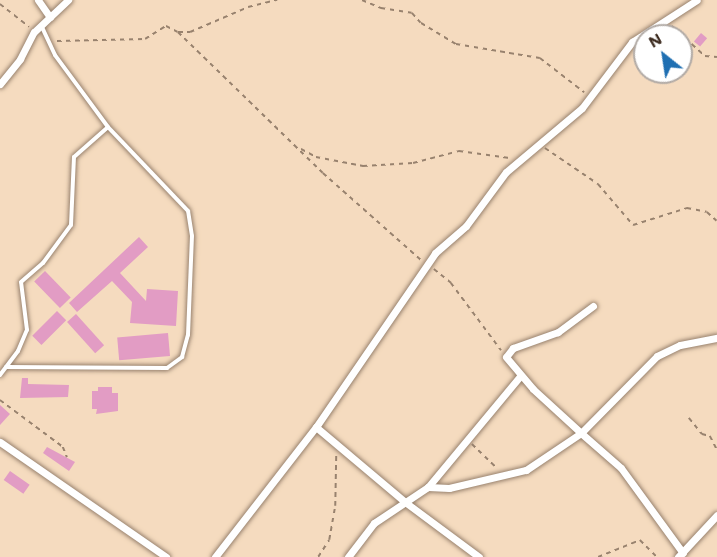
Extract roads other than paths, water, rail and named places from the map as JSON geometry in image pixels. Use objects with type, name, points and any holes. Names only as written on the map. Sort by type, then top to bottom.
[{"type":"street","points":[[38,0],[50,17]]},
{"type":"street","points":[[0,84],[20,59],[34,32],[68,0]]},
{"type":"street","points":[[215,557],[316,427],[427,264],[466,226],[495,184],[591,97],[626,47],[697,0]]},
{"type":"street","points":[[593,306],[558,332],[513,348],[506,357],[520,376],[621,468],[680,555],[717,515]]},
{"type":"street","points":[[428,487],[449,488],[536,466],[581,433],[657,356],[680,345],[717,338]]},
{"type":"street","points":[[348,557],[374,523],[428,487],[520,376]]},
{"type":"street","points":[[316,427],[398,493],[405,502],[479,557]]},
{"type":"street","points":[[0,442],[166,557]]},
{"type":"lane","points":[[6,367],[162,368],[176,364],[184,354],[190,214],[181,200],[108,127],[47,41],[41,24]]},
{"type":"lane","points":[[0,375],[27,330],[21,284],[43,263],[71,225],[74,157],[108,127]]}]
